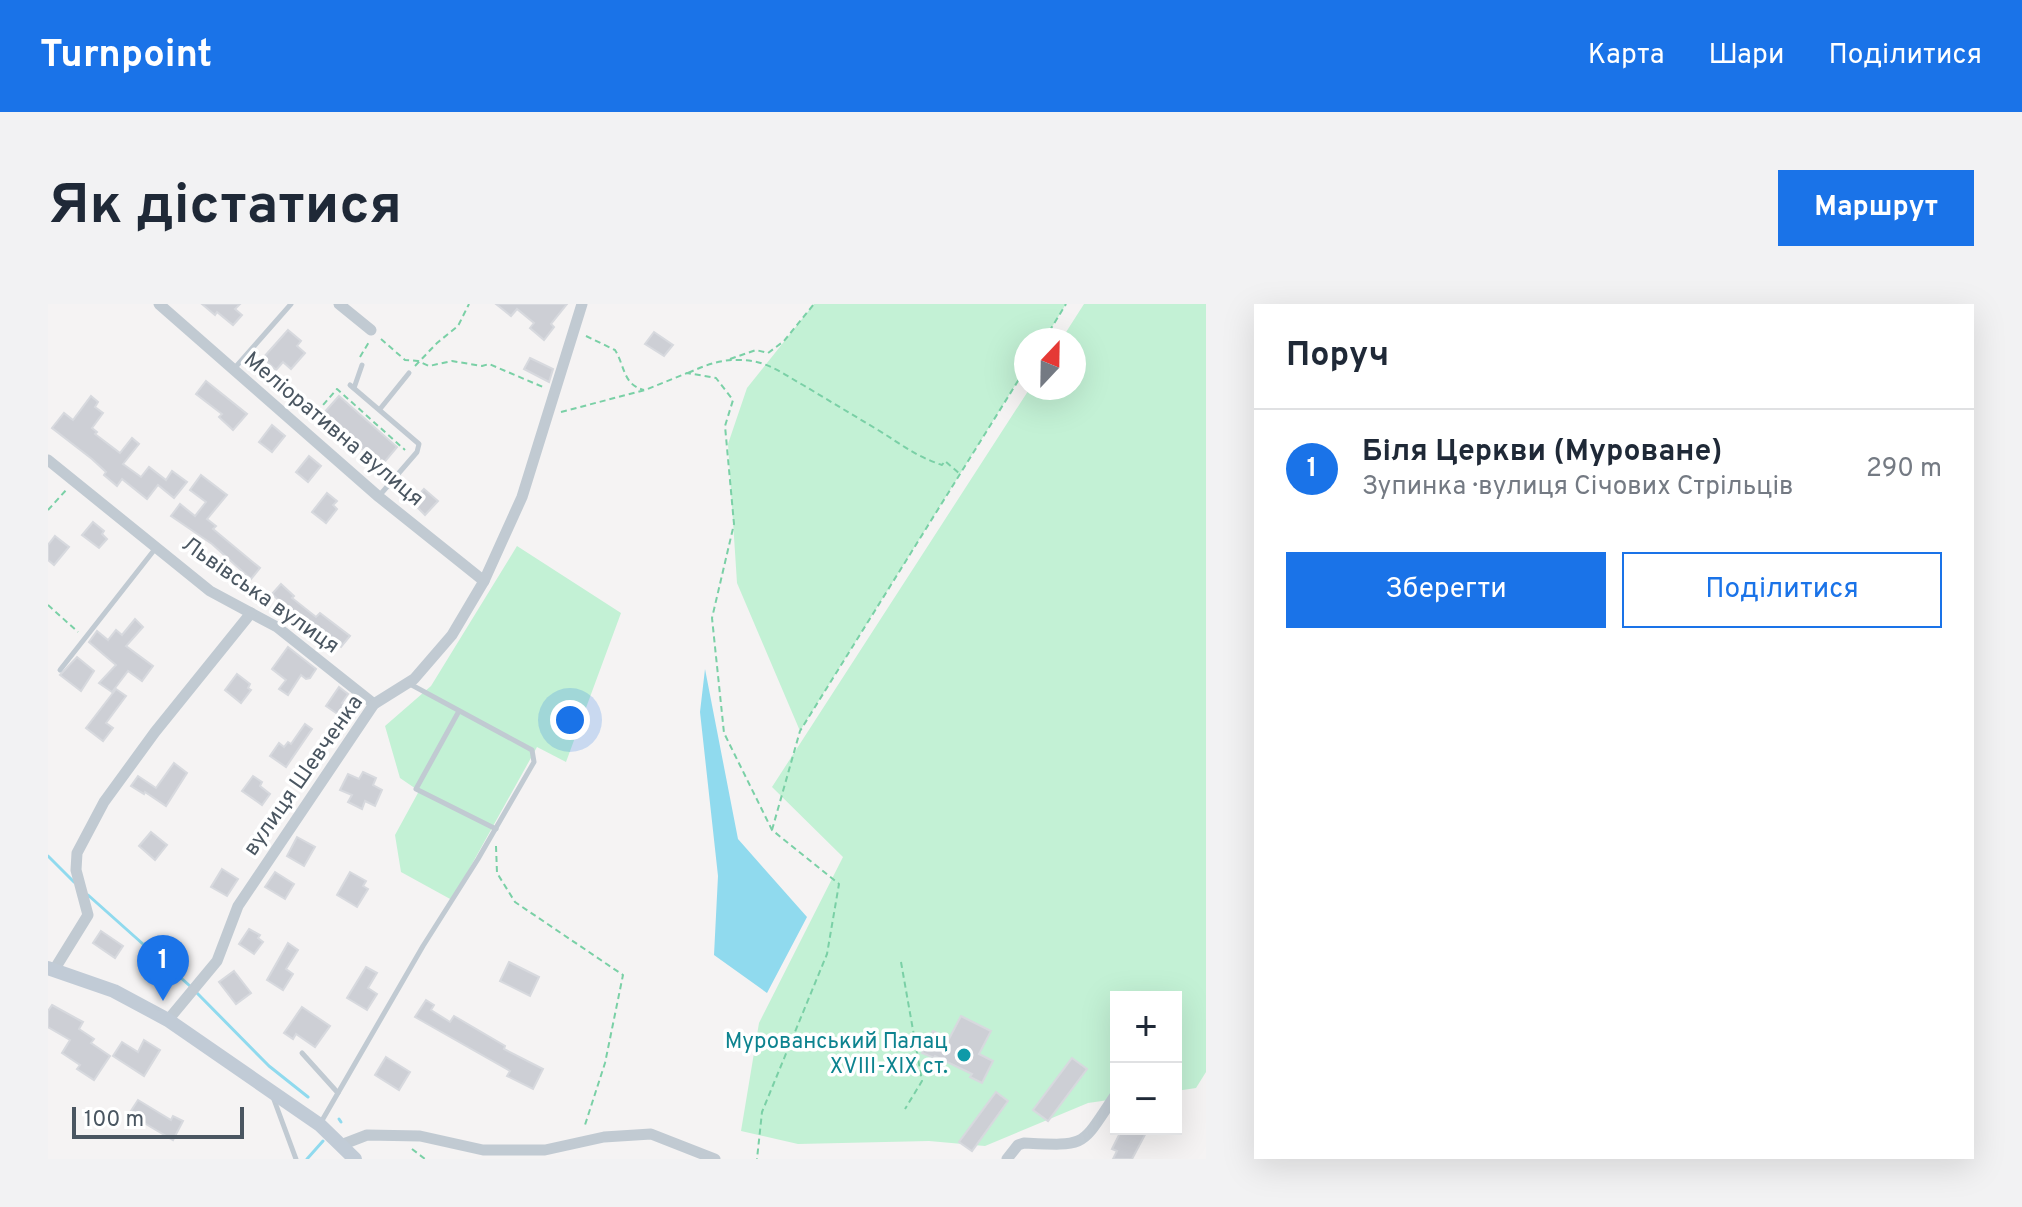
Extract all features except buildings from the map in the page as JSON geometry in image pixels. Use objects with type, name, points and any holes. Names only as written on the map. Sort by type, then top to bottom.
[{"type":"street","name":"Меліоративна вулиця","points":[[159,304],[379,497],[484,581]]},
{"type":"street","points":[[339,304],[371,330]]},
{"type":"street","name":"вулиця Шевченка","points":[[168,1020],[206,978],[217,961],[238,906],[374,704],[408,683],[452,635],[484,581],[522,497],[582,304]]},
{"type":"street","name":"Львівська вулиця","points":[[48,460],[210,591],[277,627],[374,704]]},
{"type":"street","points":[[251,613],[155,732],[104,802],[77,853],[76,870],[88,915],[51,969],[114,991],[168,1020],[320,1125],[355,1159]]},
{"type":"street","points":[[1007,1159],[1018,1145],[1024,1143],[1072,1146],[1086,1138],[1110,1103]]},
{"type":"street","points":[[341,1145],[367,1135],[402,1135],[483,1150],[545,1150],[604,1137],[651,1134],[715,1159]]},
{"type":"lane","points":[[232,371],[291,304]]},
{"type":"lane","points":[[360,368],[352,386],[419,444],[413,456],[379,497]]},
{"type":"lane","points":[[380,409],[409,373]]},
{"type":"lane","points":[[60,670],[156,548]]},
{"type":"lane","points":[[320,1125],[534,762],[532,750],[408,683]]},
{"type":"lane","points":[[459,711],[416,789],[496,829]]},
{"type":"lane","points":[[302,1053],[338,1093]]},
{"type":"lane","points":[[270,1089],[296,1159]]},
{"type":"path","points":[[409,373],[418,361],[458,326],[469,304]]},
{"type":"path","points":[[724,361],[756,350],[768,353],[784,341],[814,304]]},
{"type":"path","points":[[1051,328],[1066,304]]},
{"type":"path","points":[[371,330],[405,360],[429,366],[452,361],[482,366],[489,364],[555,392]]},
{"type":"path","points":[[360,368],[360,354],[372,338],[371,330]]},
{"type":"path","points":[[574,330],[615,350],[628,381],[636,388],[645,390]]},
{"type":"path","points":[[548,415],[645,390],[713,361],[744,360],[781,371],[889,437],[901,448],[942,465],[945,461],[960,474]]},
{"type":"path","points":[[687,373],[716,378],[733,400],[725,426],[734,524],[712,618],[724,733],[772,830],[839,884],[827,954],[762,1112],[757,1159]]},
{"type":"path","points":[[772,830],[800,731],[1014,387]]},
{"type":"path","points":[[301,430],[337,389],[413,456]]},
{"type":"path","points":[[48,510],[74,481]]},
{"type":"path","points":[[48,605],[62,621],[85,638]]},
{"type":"path","points":[[496,829],[497,873],[515,902],[623,975],[605,1063],[580,1142]]},
{"type":"path","points":[[901,962],[922,1081],[905,1109]]},
{"type":"path","points":[[402,1135],[425,1159]]},
{"type":"green space","points":[[814,304],[1066,304],[1051,328],[1014,328],[1014,387],[800,731],[737,583],[728,444],[747,388]]},
{"type":"green space","points":[[1084,304],[1206,304],[1206,1072],[1196,1088],[1182,1090],[1182,991],[1110,991],[1110,1100],[1088,1103],[985,1146],[929,1141],[798,1144],[741,1131],[759,1023],[843,857],[772,787],[1022,400],[1086,400],[1086,328],[1069,328]]},
{"type":"green space","points":[[517,546],[621,613],[566,762],[537,747],[452,900],[401,872],[395,835],[419,791],[400,778],[385,726],[431,686]]},
{"type":"water","points":[[705,669],[738,839],[807,917],[767,993],[714,955],[718,876],[700,712]]},
{"type":"waterway","points":[[48,856],[74,882]]},
{"type":"waterway","points":[[88,895],[190,986]]},
{"type":"waterway","points":[[195,991],[269,1066],[308,1097]]},
{"type":"waterway","points":[[307,1159],[323,1141]]},
{"type":"place","name":"Біля Церкви (Муроване)","points":[[163,1001]]},
{"type":"place","name":"Мурованський Палац XVIII-XIX ст.","points":[[964,1055]]}]
